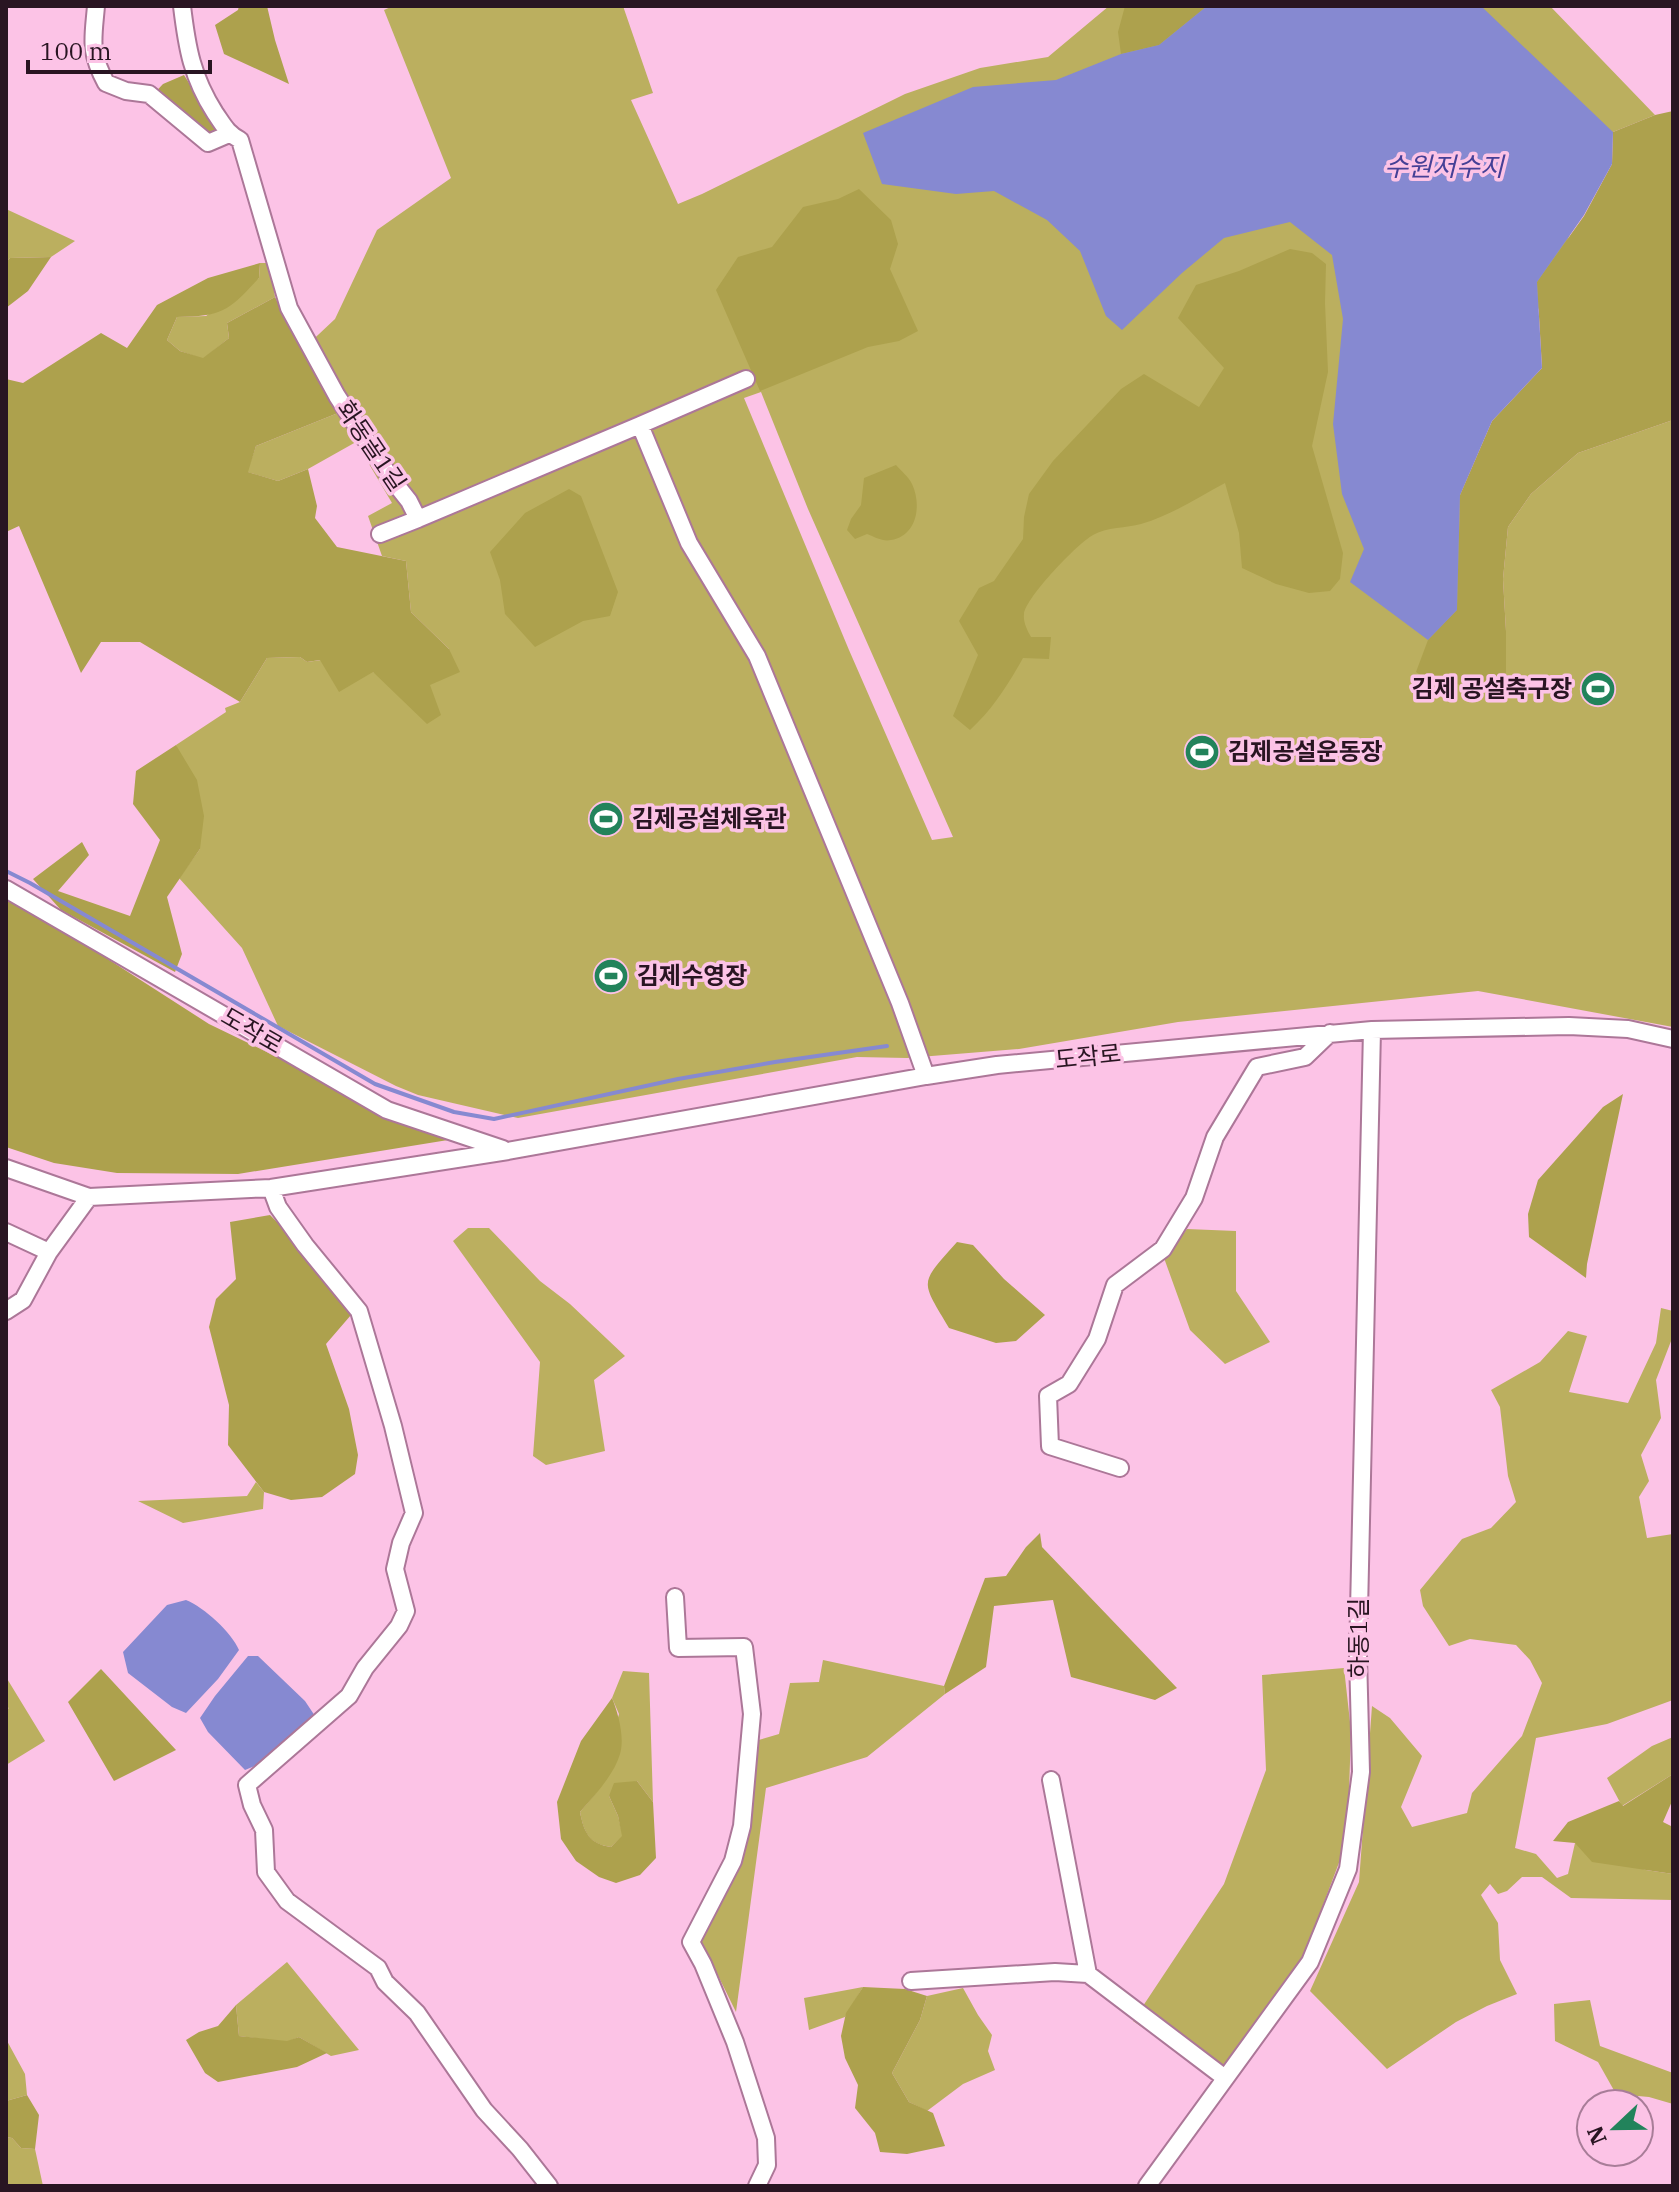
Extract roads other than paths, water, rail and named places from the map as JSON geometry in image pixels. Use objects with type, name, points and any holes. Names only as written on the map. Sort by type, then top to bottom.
[{"type":"street","points":[[96,6],[95,61],[106,83],[126,91],[149,94],[208,143],[229,134]]},
{"type":"street","name":"화동골1길","points":[[182,6],[190,60],[201,92],[229,134],[240,140],[289,308],[337,396],[418,519],[746,379]]},
{"type":"street","points":[[640,425],[689,543],[757,656],[884,963],[926,1076]]},
{"type":"street","points":[[380,534],[418,519]]},
{"type":"street","name":"도작로","points":[[6,889],[387,1110],[508,1151]]},
{"type":"street","name":"도작로","points":[[6,1168],[89,1197],[271,1188],[508,1151],[997,1065],[1372,1030],[1569,1026],[1628,1029],[1673,1039]]},
{"type":"street","name":"하동1길","points":[[1147,2186],[1310,1962],[1348,1869],[1361,1772],[1358,1640],[1372,1030]]},
{"type":"street","points":[[1120,1468],[1050,1446],[1048,1396],[1069,1384],[1097,1339],[1115,1285],[1163,1249],[1194,1198],[1215,1137],[1257,1067],[1305,1057],[1330,1033]]},
{"type":"street","points":[[271,1188],[278,1207],[305,1245],[359,1311],[393,1426],[414,1513],[401,1543],[395,1569],[406,1611],[399,1626],[365,1668],[349,1696],[247,1785],[264,1830],[266,1872],[287,1901],[378,1968],[385,1982],[417,2013],[484,2110],[549,2186]]},
{"type":"street","points":[[6,1311],[23,1300],[49,1252],[89,1197]]},
{"type":"street","points":[[6,1232],[49,1252]]},
{"type":"street","points":[[675,1597],[678,1648],[744,1647],[752,1714],[742,1826],[733,1861],[691,1942],[735,2042],[766,2138],[767,2165],[757,2186]]},
{"type":"street","points":[[1051,1780],[1088,1974]]},
{"type":"street","points":[[911,1981],[1055,1972],[1088,1974],[1225,2078]]},
{"type":"water","name":"수원저수지","points":[[1207,6],[1481,6],[1613,132],[1612,164],[1584,215],[1537,282],[1542,368],[1492,421],[1460,495],[1457,610],[1428,640],[1350,582],[1364,549],[1342,494],[1333,424],[1343,319],[1332,255],[1290,222],[1224,238],[1122,330],[1106,316],[1080,251],[1047,220],[994,191],[956,194],[882,184],[863,133],[973,87],[1056,80],[1121,54],[1159,45]]},
{"type":"water","points":[[186,1600],[217,1621],[239,1650],[218,1679],[186,1713],[172,1707],[128,1673],[123,1652],[167,1605]]},
{"type":"water","points":[[248,1656],[258,1656],[305,1701],[315,1716],[262,1763],[245,1770],[208,1732],[200,1718]]},
{"type":"waterway","points":[[6,871],[375,1084],[454,1112],[494,1119],[678,1079],[887,1046]]},
{"type":"place","name":"김제 공설축구장","points":[[1598,689]]},
{"type":"place","name":"김제공설운동장","points":[[1202,752]]},
{"type":"place","name":"김제공설체육관","points":[[606,819]]},
{"type":"place","name":"김제수영장","points":[[611,976]]}]
